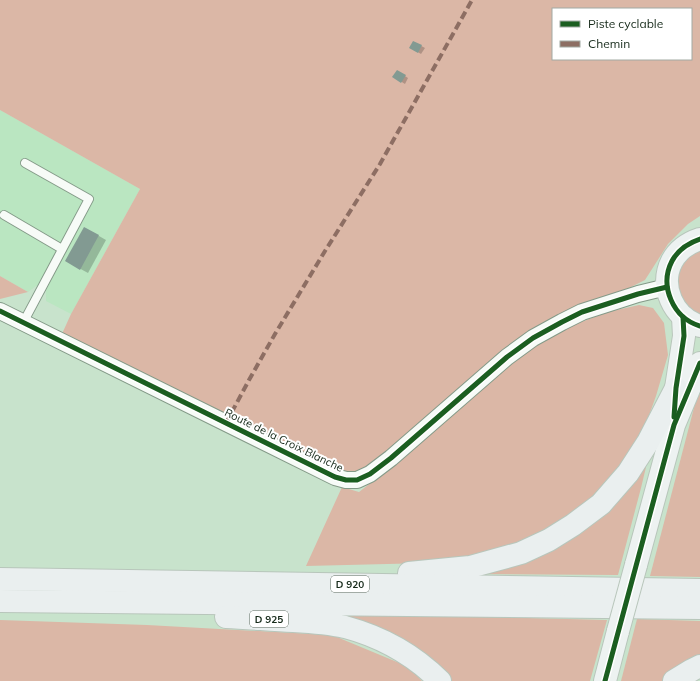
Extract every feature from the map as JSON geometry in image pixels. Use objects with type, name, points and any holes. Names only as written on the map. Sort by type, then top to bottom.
[{"type":"highway","name":"D 920","points":[[267,583],[326,574],[409,573],[470,567],[521,553],[549,540],[573,525],[601,504],[628,473],[648,442],[676,388]]},
{"type":"highway","name":"D 920","points":[[0,579],[700,590]]},
{"type":"highway","name":"D 920","points":[[0,601],[700,608]]},
{"type":"highway","name":"D 925","points":[[84,601],[125,612],[263,619],[317,623],[344,627],[390,644],[416,660],[440,681]]},
{"type":"highway","points":[[674,681],[700,666]]},
{"type":"main road","points":[[674,425],[676,388],[684,336],[691,321],[675,308],[672,303],[667,287],[668,274],[672,261],[680,251],[690,243],[700,239]]},
{"type":"main road","points":[[605,681],[674,425],[700,363]]},
{"type":"street","name":"Route de la Croix Blanche","points":[[0,311],[335,477],[346,480],[357,480],[370,474],[390,458],[506,358],[534,338],[582,312],[638,294],[667,287]]},
{"type":"lane","points":[[23,323],[89,199],[25,163]]},
{"type":"lane","points":[[4,215],[62,248]]},
{"type":"shaded area","points":[[0,0],[700,0],[700,216],[688,224],[668,244],[645,280],[629,288],[579,307],[359,474],[342,473],[61,336],[71,314],[140,189],[0,110]]},
{"type":"shaded area","points":[[0,110],[140,189],[71,314],[46,301],[46,291],[36,286],[28,292],[0,276]]},
{"type":"shaded area","points":[[700,250],[700,314],[682,300],[679,293],[678,279],[682,264]]},
{"type":"shaded area","points":[[0,276],[28,292],[0,299]]},
{"type":"shaded area","points":[[639,305],[653,308],[664,323],[668,355],[656,396],[643,432],[618,474],[591,501],[552,531],[502,551],[428,563],[306,566],[342,487],[359,492],[524,351],[573,325],[608,312]]},
{"type":"shaded area","points":[[700,393],[700,577],[650,576],[695,404]]},
{"type":"shaded area","points":[[641,465],[646,467],[618,575],[460,574],[521,559]]},
{"type":"shaded area","points":[[415,615],[607,620],[590,681],[447,681],[329,616]]},
{"type":"shaded area","points":[[637,619],[700,621],[700,659],[664,681],[621,681]]},
{"type":"shaded area","points":[[0,620],[147,625],[332,635],[409,667],[422,681],[0,681]]},
{"type":"building","points":[[413,41],[422,45],[418,53],[409,48]]},
{"type":"building","points":[[397,70],[406,75],[401,83],[392,77]]},
{"type":"building","points":[[84,227],[99,235],[80,270],[65,261]]},
{"type":"marked path","points":[[226,423],[275,334],[380,164],[472,0]]},
{"type":"cycle path","points":[[700,239],[687,245],[677,253],[668,271],[667,281],[671,300],[676,309],[682,316],[700,326]]},
{"type":"cycle path","points":[[0,311],[335,477],[346,480],[357,480],[370,474],[391,458],[507,357],[533,338],[582,312],[638,294],[667,287]]},
{"type":"cycle path","points":[[674,417],[676,388],[684,336],[683,317]]},
{"type":"cycle path","points":[[605,681],[674,425],[700,363]]}]
